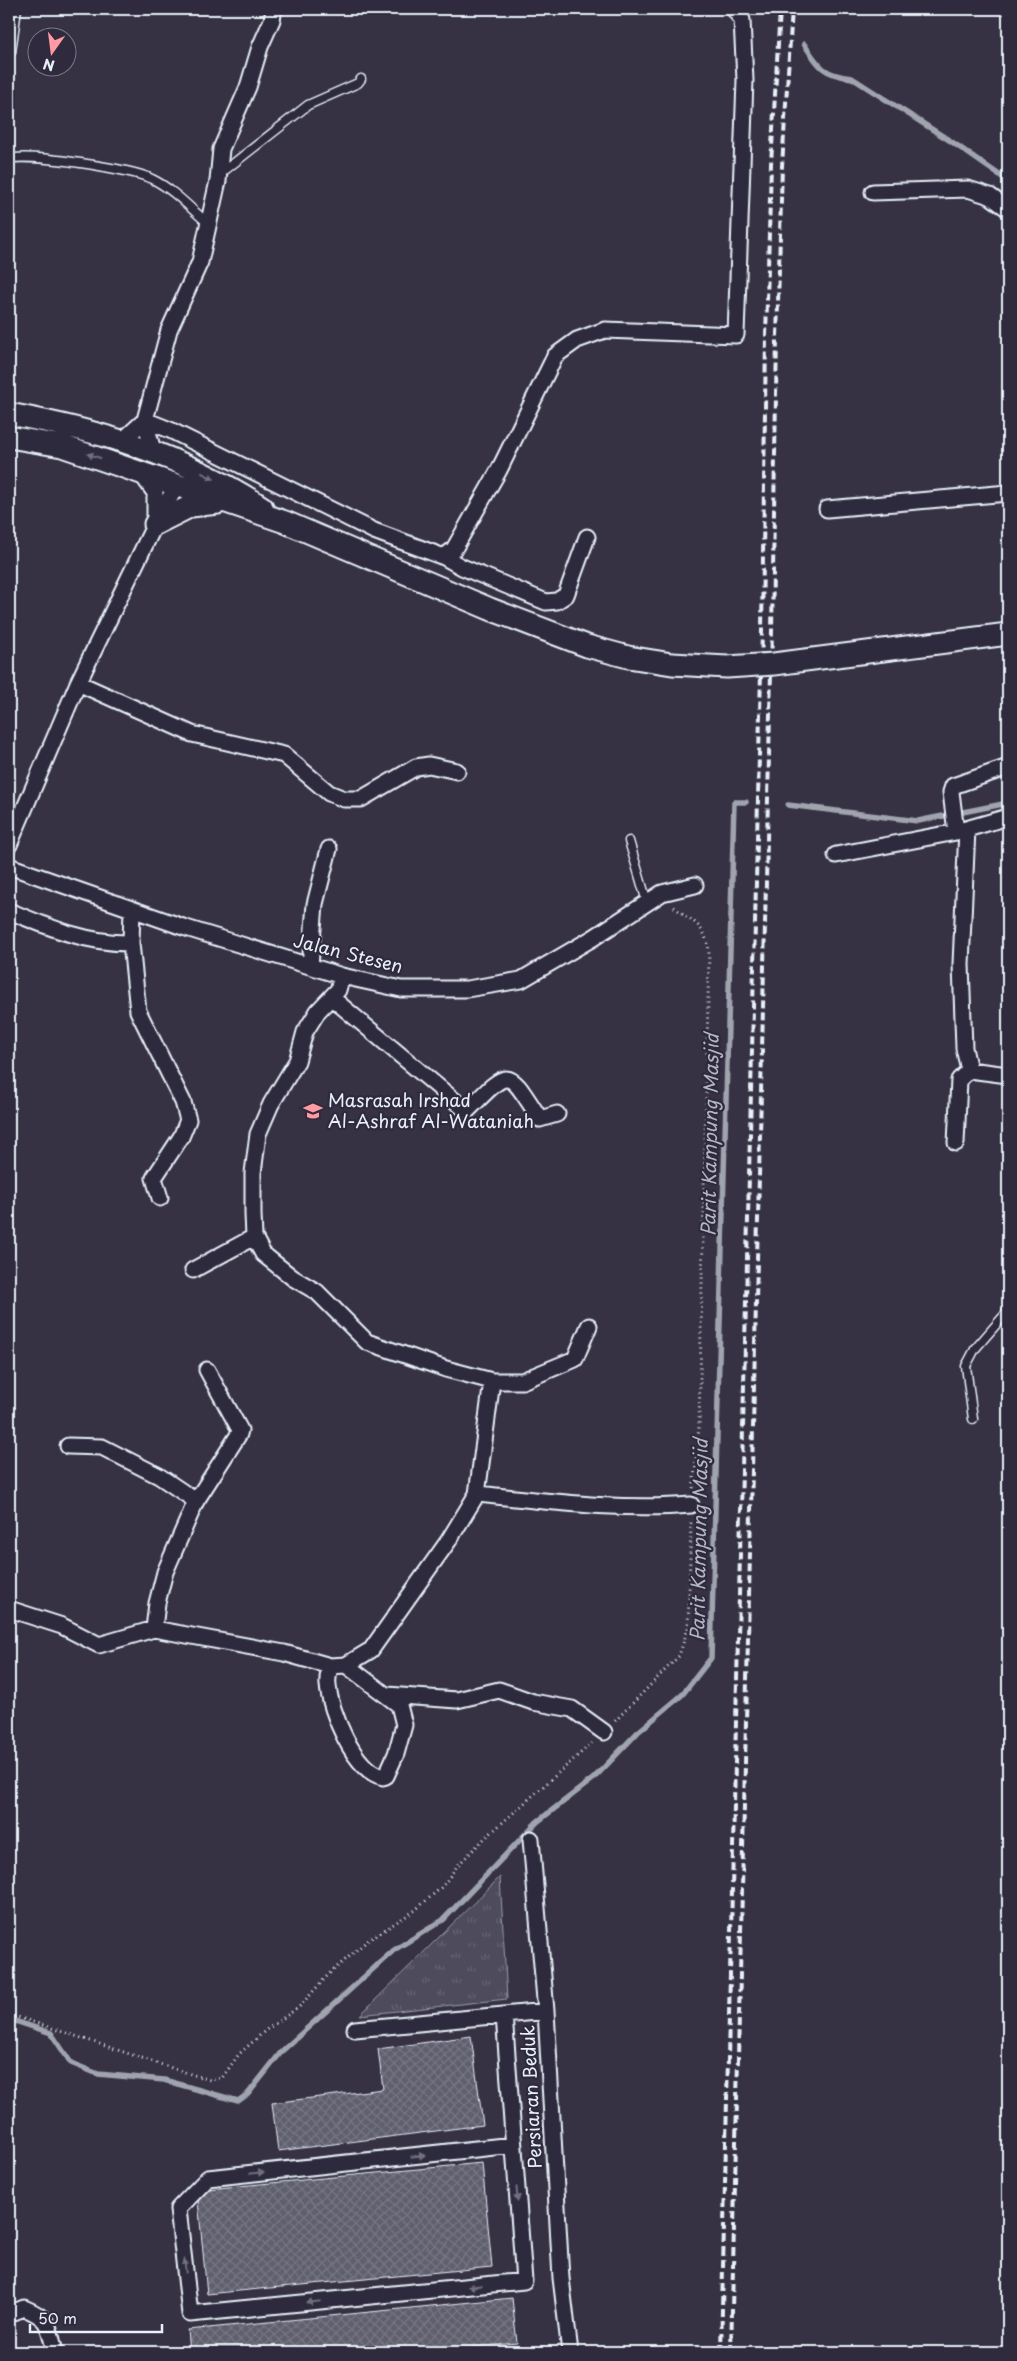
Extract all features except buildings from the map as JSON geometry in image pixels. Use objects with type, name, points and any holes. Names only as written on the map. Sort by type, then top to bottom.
[{"type":"street","points":[[122,441],[145,420],[169,330],[200,262],[225,135],[248,87],[260,47],[272,20],[274,9]]},
{"type":"street","points":[[444,557],[454,549],[499,470],[555,356],[577,340],[605,330],[736,335],[744,80],[742,20],[734,9]]},
{"type":"street","points":[[873,192],[968,189],[990,196],[1008,209]]},
{"type":"street","points":[[9,414],[69,425],[159,453],[231,487],[285,522]]},
{"type":"street","points":[[145,420],[170,430],[374,531],[444,557],[462,567],[546,602],[557,601],[566,595],[587,537]]},
{"type":"street","points":[[145,420],[159,453],[177,485]]},
{"type":"street","points":[[9,437],[62,446],[177,485],[223,503],[285,522],[490,609],[587,646],[628,657],[672,664],[727,667],[774,664],[1008,634]]},
{"type":"street","points":[[140,472],[154,492],[155,524]]},
{"type":"street","points":[[9,845],[78,684],[155,524],[177,485]]},
{"type":"street","points":[[828,510],[1008,493]]},
{"type":"street","points":[[155,524],[191,506],[223,503]]},
{"type":"street","points":[[78,684],[192,734],[284,755],[329,793],[344,799],[361,799],[416,767],[424,765],[457,771]]},
{"type":"street","points":[[969,1070],[964,1048],[961,964],[966,898],[958,820],[950,792],[953,786],[1008,767]]},
{"type":"street","points":[[836,855],[958,820],[1008,817]]},
{"type":"street","points":[[310,966],[314,904],[330,849]]},
{"type":"street","name":"Jalan Stesen","points":[[9,866],[132,909],[310,966],[342,976],[401,989],[467,989],[521,980],[594,938],[662,893],[695,884]]},
{"type":"street","points":[[132,909],[131,943],[138,1011],[183,1102],[188,1120],[181,1137],[154,1178],[160,1198]]},
{"type":"street","points":[[9,911],[78,937],[112,944],[131,943]]},
{"type":"street","points":[[342,976],[338,990],[318,1011],[305,1032],[297,1061],[271,1104],[258,1134],[253,1173],[254,1237],[263,1254],[293,1278],[317,1292],[367,1342],[492,1381],[522,1381],[575,1359],[589,1326]]},
{"type":"street","points":[[332,998],[467,1111],[496,1082],[508,1078],[515,1081],[540,1118],[557,1114]]},
{"type":"street","points":[[969,1070],[1008,1075]]},
{"type":"street","points":[[956,1143],[959,1080],[969,1070]]},
{"type":"street","points":[[193,1270],[254,1237]]},
{"type":"street","points":[[154,1629],[157,1603],[165,1572],[196,1501],[240,1434],[240,1430],[207,1370]]},
{"type":"street","points":[[9,1609],[62,1626],[99,1645],[154,1629],[284,1653],[330,1666],[346,1665],[371,1650],[449,1540],[477,1494],[492,1381]]},
{"type":"street","points":[[68,1446],[102,1448],[159,1476],[196,1501]]},
{"type":"street","points":[[477,1494],[618,1505],[665,1507],[691,1505]]},
{"type":"street","points":[[330,1666],[328,1685],[348,1745],[376,1776],[386,1776],[396,1754],[404,1725],[399,1705],[346,1665]]},
{"type":"street","points":[[386,1695],[457,1700],[499,1690],[533,1702],[572,1709],[604,1732]]},
{"type":"street","name":"Persiaran Beduk","points":[[531,1839],[546,2010],[561,2278],[570,2352]]},
{"type":"street","points":[[355,2029],[546,2010]]},
{"type":"street","points":[[504,2015],[514,2145],[524,2281],[190,2314],[178,2209],[208,2178],[514,2145]]},
{"type":"street","points":[[9,2314],[24,2308],[46,2320],[55,2352]]},
{"type":"lane","points":[[11,52],[17,9]]},
{"type":"lane","points":[[218,175],[308,105],[358,84],[361,78]]},
{"type":"lane","points":[[9,159],[30,156],[136,172],[154,180],[209,224]]},
{"type":"lane","points":[[629,841],[647,902]]},
{"type":"lane","points":[[973,1419],[966,1366],[975,1350],[1008,1311]]},
{"type":"path","points":[[9,2014],[210,2080],[222,2078],[239,2054],[259,2036],[299,2007],[329,1974],[368,1940],[414,1911],[442,1887],[458,1865],[484,1839],[566,1768],[679,1656],[688,1628],[691,1505],[699,1427],[709,952],[707,937],[700,926],[674,908],[662,893]]},
{"type":"green space","points":[[500,1877],[507,1999],[360,2015]]},
{"type":"waterway","points":[[804,44],[818,64],[828,72],[852,78],[952,142],[1008,181]]},
{"type":"waterway","name":"Parit Kampung Masjid","points":[[9,2019],[51,2033],[71,2063],[98,2074],[164,2080],[238,2101],[248,2094],[282,2051],[394,1950],[443,1920],[537,1822],[594,1778],[638,1732],[682,1695],[711,1658],[734,802],[746,802]]},
{"type":"waterway","name":"Parit Kampung Masjid","points":[[788,805],[918,821],[1008,803]]},
{"type":"railway","points":[[721,2352],[762,630],[766,336],[771,164],[780,9]]},
{"type":"railway","points":[[731,2352],[772,630],[777,337],[782,166],[792,9]]},
{"type":"place","name":"Masrasah Irshad Al-Ashraf Al-Wataniah","points":[[313,1111]]}]
